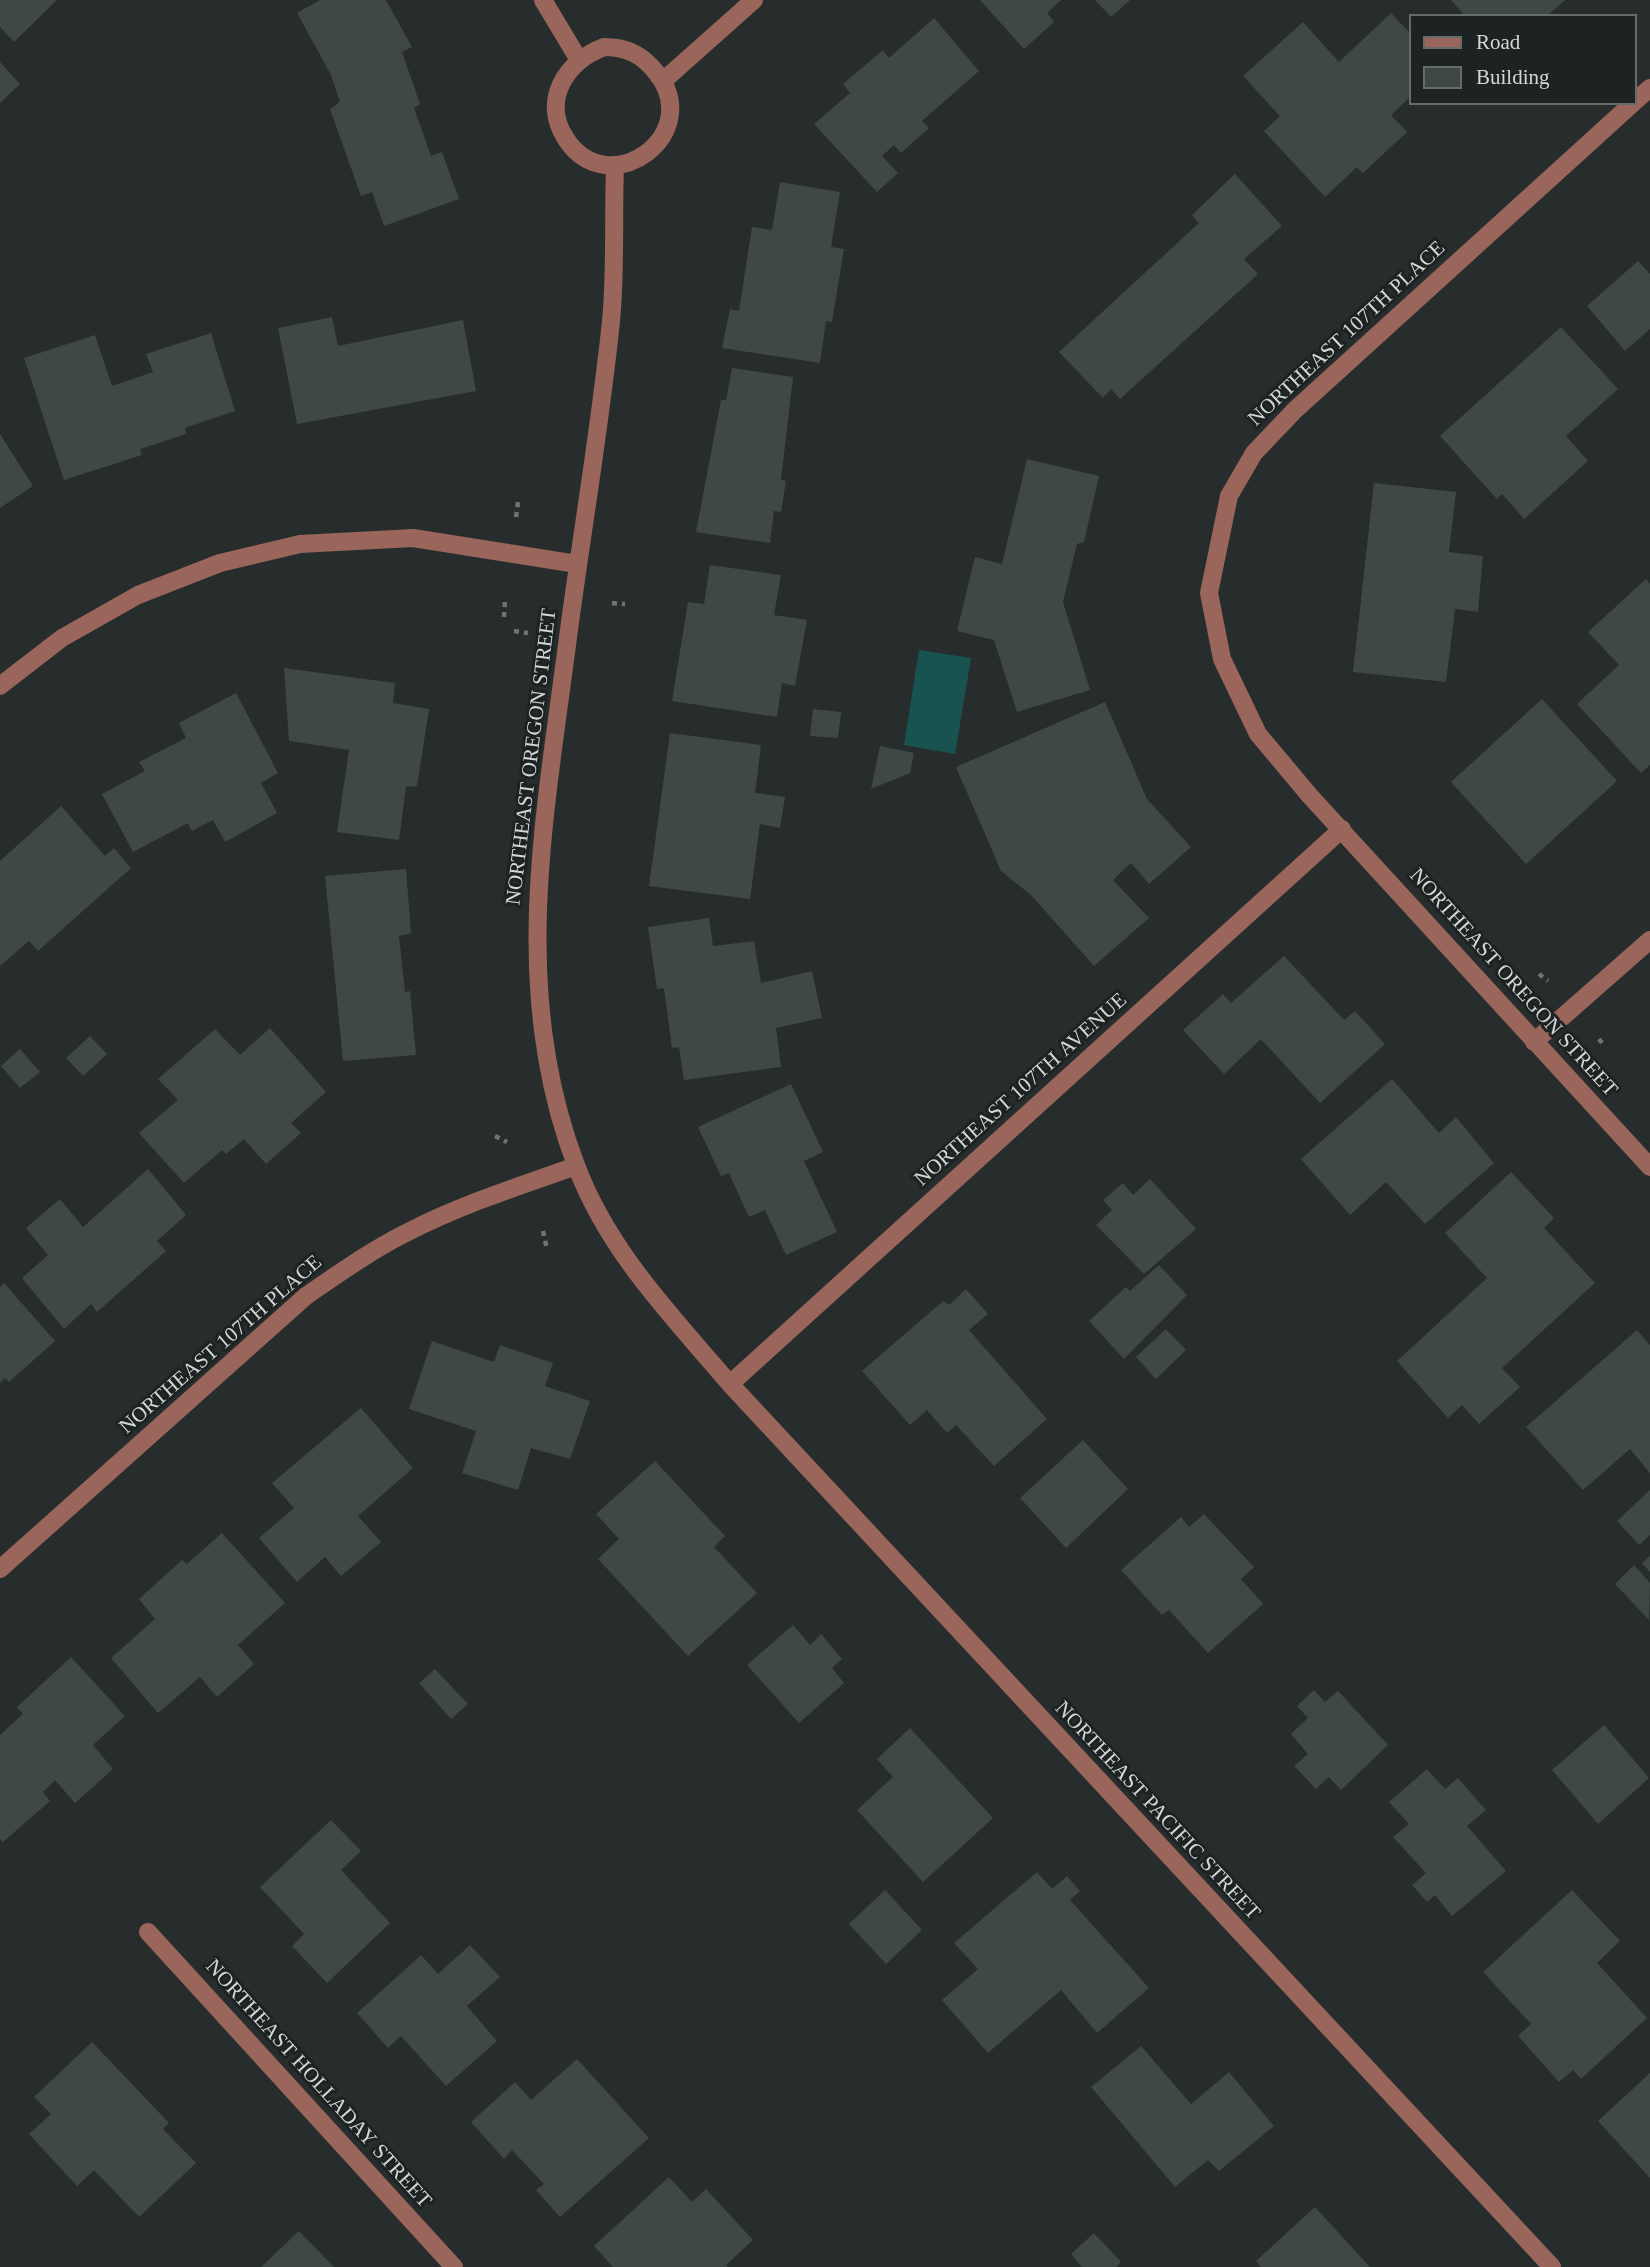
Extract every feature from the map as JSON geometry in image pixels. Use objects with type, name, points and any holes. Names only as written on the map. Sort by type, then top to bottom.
[{"type":"street","points":[[543,0],[579,60]]},
{"type":"street","points":[[663,80],[754,0]]},
{"type":"street","points":[[604,47],[620,47],[637,54],[663,80],[671,99],[671,116],[666,132],[639,159],[615,167],[595,162],[575,150],[554,114],[555,97],[562,81],[579,60],[604,47]]},
{"type":"street","name":"NORTHEAST 107TH PLACE","points":[[1636,101],[1650,88]]},
{"type":"street","name":"NORTHEAST 107TH PLACE","points":[[1342,829],[1258,734],[1222,659],[1209,593],[1228,496],[1254,453],[1295,410],[1632,105]]},
{"type":"street","name":"NORTHEAST OREGON STREET","points":[[615,167],[611,319],[577,564],[536,905],[541,1037],[556,1102],[576,1166],[604,1225],[637,1275],[730,1384]]},
{"type":"street","points":[[0,686],[62,638],[138,595],[220,562],[300,544],[413,538],[577,564]]},
{"type":"street","name":"NORTHEAST OREGON STREET","points":[[1342,829],[1650,1167]]},
{"type":"street","name":"NORTHEAST 107TH AVENUE","points":[[730,1384],[1342,829]]},
{"type":"street","points":[[1534,1042],[1650,940]]},
{"type":"street","name":"NORTHEAST 107TH PLACE","points":[[0,1569],[262,1333],[316,1289],[407,1233],[480,1200],[576,1166]]},
{"type":"street","name":"NORTHEAST PACIFIC STREET","points":[[730,1384],[1552,2267]]},
{"type":"street","name":"NORTHEAST HOLLADAY STREET","points":[[148,1932],[454,2267]]},
{"type":"path","points":[[516,518],[518,502]]},
{"type":"path","points":[[505,600],[505,617]]},
{"type":"path","points":[[612,603],[625,604]]},
{"type":"path","points":[[514,631],[528,633]]},
{"type":"path","points":[[1599,1038],[1605,1047]]},
{"type":"path","points":[[495,1136],[507,1142]]},
{"type":"path","points":[[543,1231],[547,1249]]},
{"type":"water","points":[[919,650],[971,658],[955,754],[904,745]]},
{"type":"building","points":[[0,0],[57,0],[14,42],[0,27]]},
{"type":"building","points":[[320,0],[386,0],[412,47],[402,52],[420,104],[414,108],[431,156],[442,152],[459,199],[384,226],[372,192],[361,196],[330,109],[340,102],[331,75],[297,13]]},
{"type":"building","points":[[980,0],[1061,0],[1047,13],[1054,22],[1024,49]]},
{"type":"building","points":[[1095,0],[1130,0],[1111,17]]},
{"type":"building","points":[[1451,0],[1565,0],[1549,14],[1463,14]]},
{"type":"building","points":[[1391,13],[1408,31],[1408,99],[1391,115],[1407,132],[1363,173],[1357,167],[1325,197],[1264,131],[1280,116],[1243,76],[1303,22],[1339,62]]},
{"type":"building","points":[[934,18],[979,71],[922,121],[929,128],[901,153],[894,145],[882,156],[898,173],[877,192],[814,124],[850,93],[843,84],[883,50],[889,58]]},
{"type":"building","points":[[0,62],[20,84],[0,103]]},
{"type":"building","points":[[1235,174],[1282,226],[1244,259],[1258,274],[1120,399],[1111,389],[1103,398],[1059,352],[1199,223],[1192,215]]},
{"type":"building","points":[[780,182],[840,192],[831,247],[844,249],[832,322],[826,321],[820,363],[722,348],[730,309],[739,311],[752,227],[772,230]]},
{"type":"building","points":[[1638,261],[1650,274],[1650,329],[1625,351],[1587,306]]},
{"type":"building","points":[[332,317],[338,346],[463,320],[476,391],[297,424],[278,328]]},
{"type":"building","points":[[1561,327],[1618,389],[1566,436],[1588,461],[1524,519],[1502,494],[1497,499],[1440,436]]},
{"type":"building","points":[[211,333],[235,411],[185,428],[186,434],[140,449],[142,455],[64,480],[24,358],[95,335],[112,386],[153,372],[146,354]]},
{"type":"building","points":[[732,368],[793,377],[781,480],[786,481],[781,512],[774,511],[770,543],[696,532],[721,400],[726,400]]},
{"type":"building","points":[[0,434],[33,486],[0,508]]},
{"type":"building","points":[[1027,459],[1099,476],[1084,542],[1077,544],[1063,602],[1090,690],[1017,712],[994,640],[957,631],[975,557],[1002,564]]},
{"type":"building","points":[[1374,483],[1456,492],[1449,552],[1483,556],[1478,612],[1455,609],[1446,682],[1353,672]]},
{"type":"building","points":[[710,565],[781,575],[774,615],[807,620],[795,686],[782,683],[777,717],[672,701],[688,602],[704,604]]},
{"type":"building","points":[[1646,579],[1650,584],[1650,765],[1641,773],[1577,704],[1619,665],[1588,632]]},
{"type":"building","points":[[284,668],[395,683],[393,703],[429,709],[417,786],[406,787],[399,840],[337,832],[349,750],[289,741]]},
{"type":"building","points":[[236,693],[278,773],[261,783],[277,813],[225,842],[213,820],[192,831],[188,823],[133,852],[102,794],[145,771],[139,762],[186,738],[179,723]]},
{"type":"building","points":[[1542,699],[1617,781],[1526,864],[1451,782]]},
{"type":"building","points":[[1105,702],[1147,799],[1191,847],[1149,884],[1131,863],[1113,880],[1149,918],[1094,966],[1031,895],[1001,871],[956,767]]},
{"type":"building","points":[[813,709],[841,712],[838,738],[810,736]]},
{"type":"building","points":[[670,733],[761,745],[755,793],[785,797],[780,828],[760,824],[750,899],[649,886]]},
{"type":"building","points":[[880,746],[914,753],[910,773],[871,789]]},
{"type":"building","points":[[61,806],[105,856],[114,848],[131,868],[38,951],[29,941],[0,966],[0,861]]},
{"type":"building","points":[[406,869],[411,933],[399,936],[405,992],[410,991],[416,1055],[343,1061],[325,876]]},
{"type":"building","points":[[709,918],[713,946],[754,941],[761,983],[812,971],[822,1018],[776,1028],[781,1067],[684,1080],[679,1047],[672,1048],[664,988],[657,989],[648,927]]},
{"type":"building","points":[[1284,956],[1344,1020],[1355,1011],[1385,1044],[1320,1103],[1261,1039],[1224,1074],[1183,1030],[1223,994],[1231,1003]]},
{"type":"building","points":[[270,1028],[326,1092],[291,1123],[301,1133],[266,1164],[244,1139],[226,1154],[222,1150],[184,1183],[139,1133],[178,1100],[158,1079],[215,1029],[240,1055]]},
{"type":"building","points":[[90,1036],[107,1054],[83,1076],[66,1058]]},
{"type":"building","points":[[20,1049],[40,1072],[20,1088],[1,1066]]},
{"type":"building","points":[[1392,1079],[1439,1133],[1456,1117],[1494,1163],[1425,1224],[1386,1182],[1350,1215],[1301,1159]]},
{"type":"building","points":[[791,1084],[823,1152],[804,1161],[837,1232],[786,1255],[765,1210],[749,1217],[729,1173],[721,1176],[698,1127]]},
{"type":"building","points":[[148,1169],[186,1215],[157,1241],[166,1251],[97,1312],[91,1304],[64,1329],[22,1278],[48,1255],[26,1228],[60,1199],[83,1227]]},
{"type":"building","points":[[1511,1172],[1554,1218],[1544,1228],[1595,1283],[1502,1368],[1520,1387],[1479,1424],[1462,1405],[1448,1418],[1397,1361],[1487,1278],[1445,1233]]},
{"type":"building","points":[[1150,1179],[1196,1229],[1144,1274],[1096,1225],[1112,1210],[1103,1200],[1123,1183],[1133,1195]]},
{"type":"building","points":[[1159,1265],[1187,1295],[1124,1359],[1089,1321],[1126,1287],[1130,1291]]},
{"type":"building","points":[[4,1283],[55,1341],[9,1382],[5,1378],[0,1383],[0,1287]]},
{"type":"building","points":[[966,1289],[988,1314],[969,1330],[1047,1419],[994,1466],[956,1425],[947,1433],[927,1410],[910,1425],[862,1371],[943,1301],[949,1305]]},
{"type":"building","points":[[1166,1329],[1186,1350],[1156,1379],[1136,1357]]},
{"type":"building","points":[[1637,1330],[1650,1345],[1650,1473],[1630,1449],[1583,1490],[1526,1427]]},
{"type":"building","points":[[432,1341],[494,1362],[500,1345],[553,1363],[545,1386],[590,1401],[570,1459],[531,1448],[518,1490],[462,1473],[476,1431],[409,1409]]},
{"type":"building","points":[[361,1408],[413,1468],[358,1516],[381,1542],[341,1576],[325,1557],[297,1582],[259,1538],[294,1508],[272,1483]]},
{"type":"building","points":[[1083,1440],[1128,1489],[1066,1548],[1020,1498]]},
{"type":"building","points":[[655,1461],[725,1536],[714,1547],[757,1593],[688,1656],[598,1559],[619,1539],[596,1514]]},
{"type":"building","points":[[1650,1490],[1650,1535],[1639,1545],[1617,1521]]},
{"type":"building","points":[[1204,1514],[1254,1567],[1241,1579],[1263,1604],[1208,1653],[1169,1610],[1162,1615],[1121,1570],[1181,1517],[1189,1527]]},
{"type":"building","points":[[222,1533],[285,1603],[238,1645],[254,1664],[217,1697],[200,1677],[158,1713],[111,1658],[155,1619],[139,1599],[182,1560],[187,1564]]},
{"type":"building","points":[[1650,1556],[1650,1572],[1642,1563]]},
{"type":"building","points":[[1634,1565],[1650,1583],[1649,1620],[1615,1584]]},
{"type":"building","points":[[793,1625],[810,1645],[821,1634],[842,1659],[832,1668],[844,1683],[799,1723],[747,1665]]},
{"type":"building","points":[[71,1657],[125,1716],[93,1745],[113,1769],[75,1803],[55,1780],[43,1792],[50,1801],[3,1842],[0,1839],[0,1735],[23,1714],[17,1707]]},
{"type":"building","points":[[435,1669],[468,1704],[451,1719],[419,1683]]},
{"type":"building","points":[[1314,1690],[1325,1702],[1338,1691],[1388,1745],[1341,1790],[1329,1777],[1316,1789],[1294,1766],[1308,1754],[1291,1734],[1308,1718],[1297,1706]]},
{"type":"building","points":[[1604,1725],[1649,1778],[1598,1824],[1552,1770]]},
{"type":"building","points":[[910,1728],[993,1818],[923,1882],[857,1810],[893,1777],[877,1759]]},
{"type":"building","points":[[1427,1769],[1445,1789],[1458,1778],[1486,1810],[1467,1826],[1506,1871],[1452,1916],[1435,1895],[1427,1902],[1412,1885],[1426,1873],[1393,1837],[1409,1824],[1389,1802]]},
{"type":"building","points":[[331,1820],[361,1851],[341,1870],[390,1923],[327,1983],[292,1946],[304,1934],[260,1887]]},
{"type":"building","points":[[1037,1872],[1052,1889],[1067,1876],[1080,1891],[1070,1900],[1149,1988],[1097,2033],[1061,1990],[988,2053],[942,2000],[978,1969],[954,1943]]},
{"type":"building","points":[[885,1890],[922,1930],[886,1964],[849,1924]]},
{"type":"building","points":[[1572,1890],[1620,1941],[1597,1963],[1647,2018],[1581,2079],[1573,2070],[1559,2082],[1518,2036],[1531,2024],[1483,1972]]},
{"type":"building","points":[[470,1945],[500,1977],[467,2006],[497,2041],[446,2086],[401,2036],[388,2048],[357,2013],[421,1955],[438,1974]]},
{"type":"building","points":[[92,2042],[169,2123],[163,2129],[196,2163],[139,2217],[94,2170],[77,2186],[29,2134],[51,2114],[34,2097]]},
{"type":"building","points":[[1141,2046],[1191,2104],[1229,2072],[1274,2126],[1219,2171],[1208,2160],[1175,2187],[1091,2087]]},
{"type":"building","points":[[577,2059],[649,2138],[560,2217],[536,2190],[544,2184],[512,2150],[504,2159],[471,2122],[515,2082],[531,2100]]},
{"type":"building","points":[[1650,2073],[1650,2178],[1598,2121]]},
{"type":"building","points":[[669,2177],[692,2202],[706,2189],[753,2240],[726,2265],[728,2267],[613,2267],[594,2246]]},
{"type":"building","points":[[1315,2207],[1370,2267],[1261,2267],[1256,2261]]},
{"type":"building","points":[[299,2231],[334,2267],[261,2267]]},
{"type":"building","points":[[1094,2233],[1121,2262],[1116,2267],[1082,2267],[1071,2254]]}]
